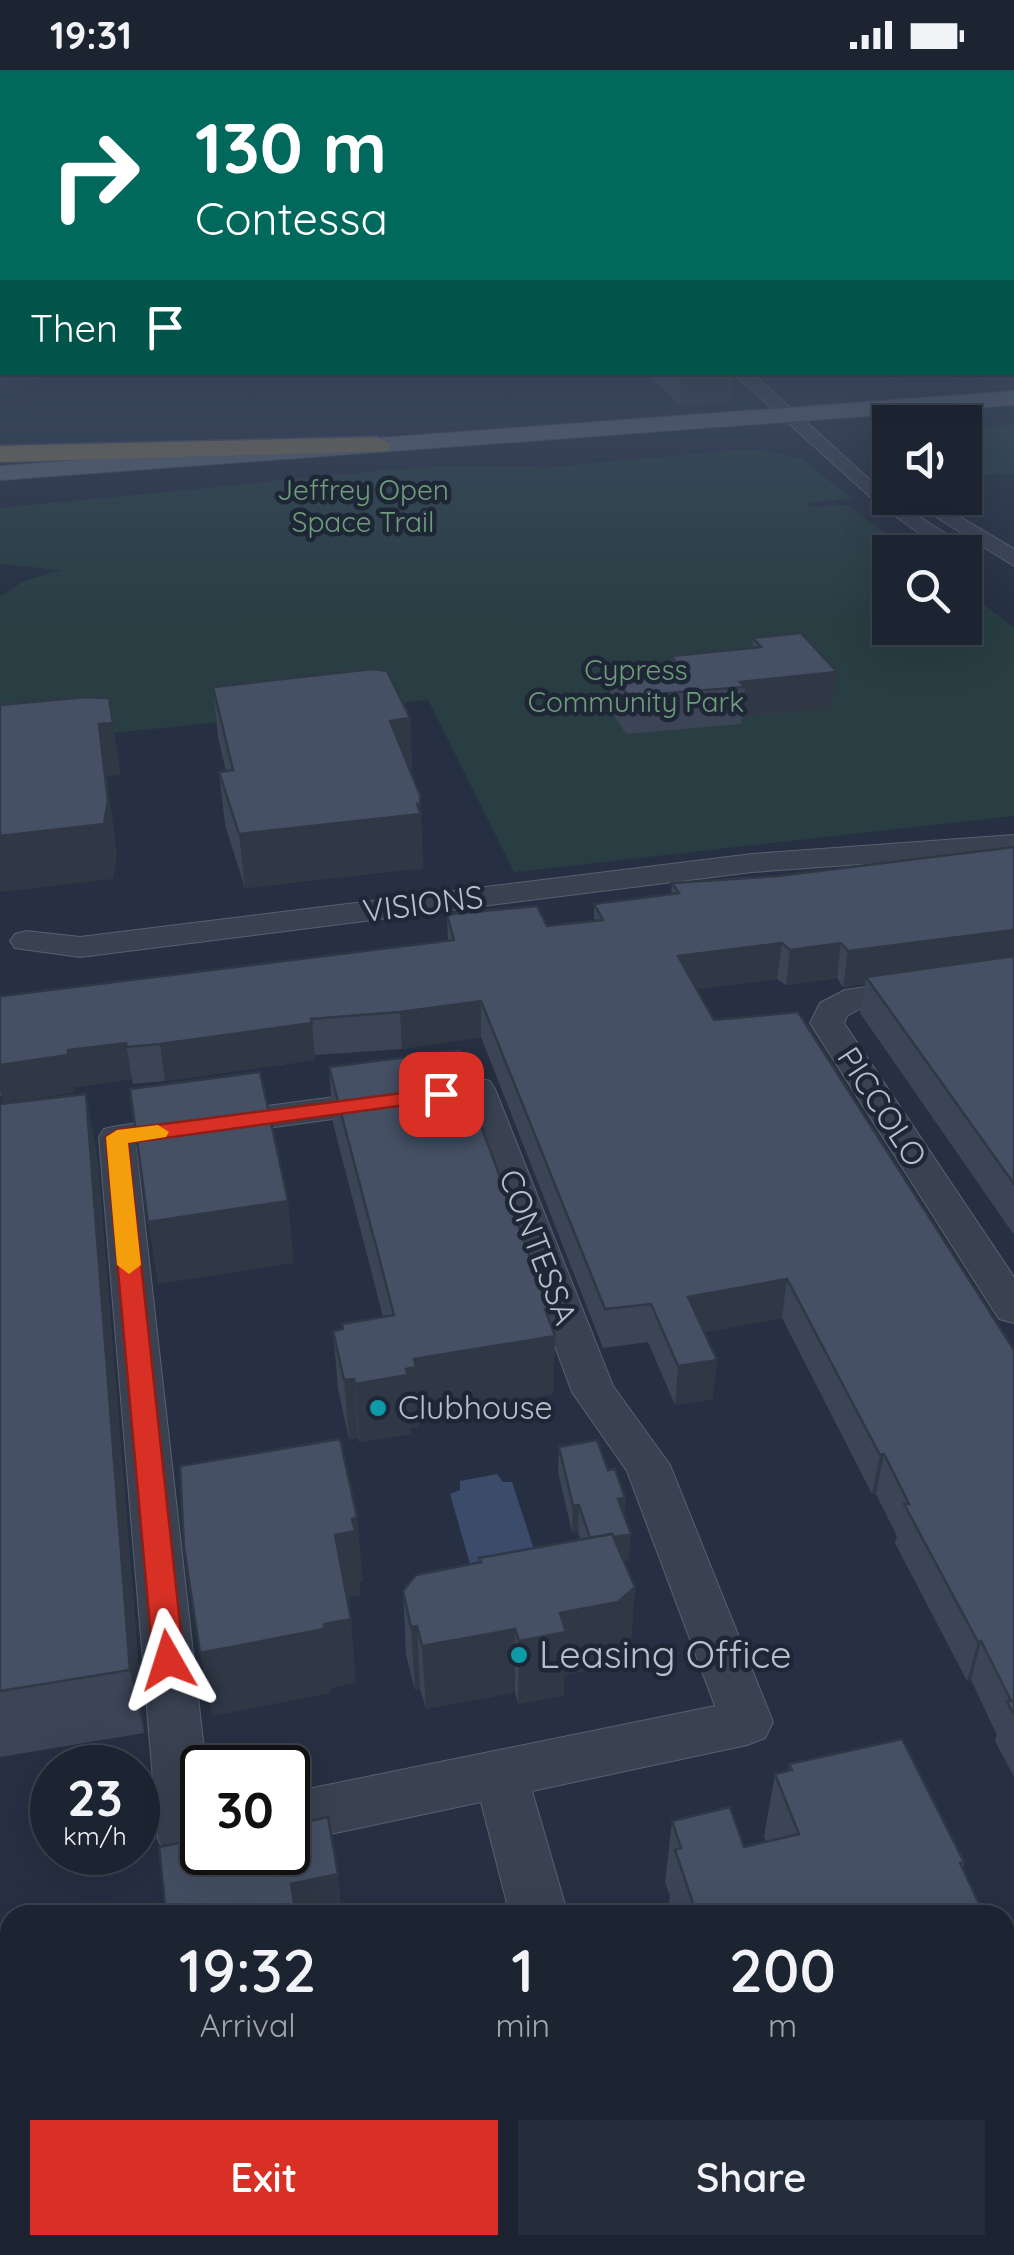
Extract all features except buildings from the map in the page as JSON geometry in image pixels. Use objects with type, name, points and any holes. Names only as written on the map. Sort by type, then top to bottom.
[{"type":"highway","points":[[0,454],[377,445]]},
{"type":"main road","points":[[0,473],[797,417]]},
{"type":"main road","points":[[0,486],[800,417]]},
{"type":"main road","points":[[821,417],[872,422]]},
{"type":"street","points":[[812,417],[885,500],[935,535]]},
{"type":"street","points":[[948,515],[1014,559]]},
{"type":"street","name":"VISIONS","points":[[821,856],[894,839],[1014,824]]},
{"type":"street","name":"VISIONS","points":[[26,940],[80,947],[821,856],[911,854],[1014,844]]},
{"type":"street","name":"PICCOLO","points":[[1014,976],[857,997],[832,1010],[827,1023],[1014,1309]]},
{"type":"street","name":"CONTESSA","points":[[180,1778],[117,1137],[477,1090],[594,1392],[647,1466],[748,1722],[310,1813]]},
{"type":"street","points":[[501,1774],[536,1905]]},
{"type":"green space","points":[[1014,425],[1014,473],[982,476],[982,427]]},
{"type":"green space","name":"Cypress Community Park","points":[[752,449],[801,458],[852,499],[810,502],[809,507],[847,505],[888,535],[872,535],[872,645],[982,645],[982,603],[1014,627],[1014,816],[514,872],[428,700],[0,745],[0,597],[24,581],[61,570],[0,564],[0,508],[441,466],[551,467]]},
{"type":"water","points":[[497,1474],[503,1482],[512,1482],[541,1571],[476,1585],[450,1494],[460,1490],[460,1481]]},
{"type":"slow traffic","points":[[129,1265],[117,1137],[158,1132]]},
{"type":"place","name":"Clubhouse","points":[[378,1408]]},
{"type":"place","name":"Leasing Office","points":[[519,1655]]},
{"type":"route","points":[[168,1660],[117,1137],[441,1094]]},
{"type":"park label","name":"Jeffrey Open Space Trail","points":[[363,506]]}]
